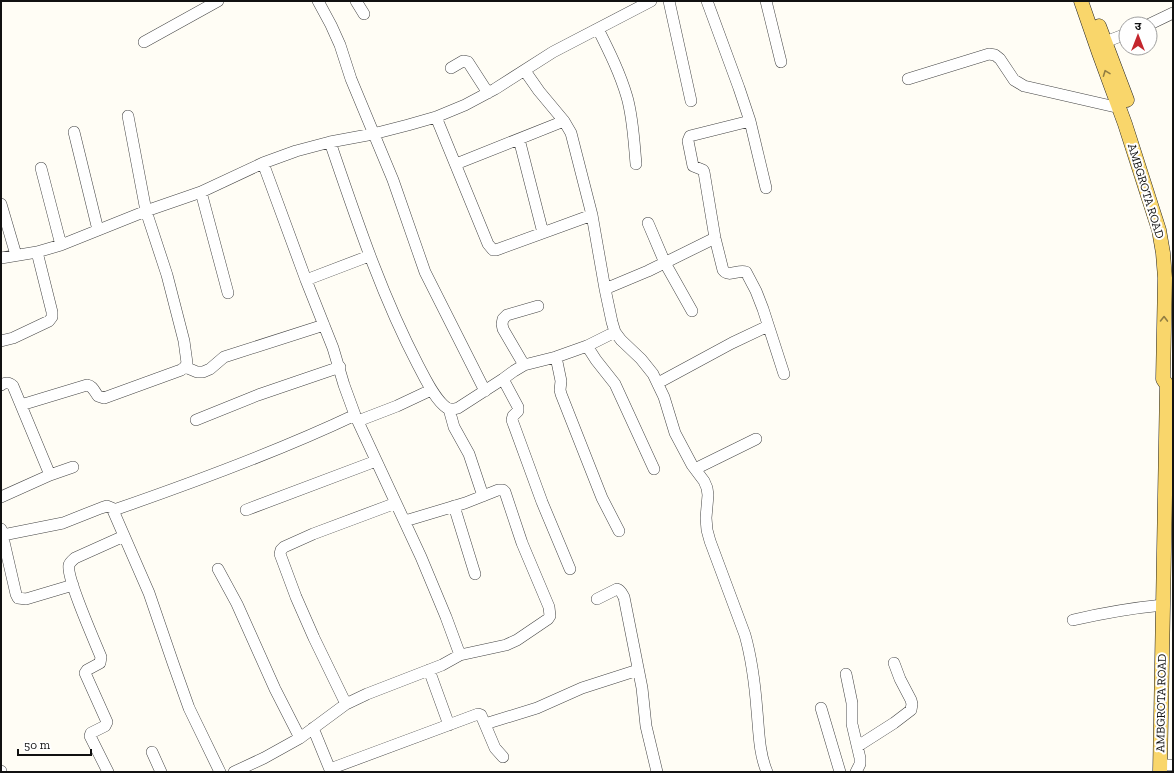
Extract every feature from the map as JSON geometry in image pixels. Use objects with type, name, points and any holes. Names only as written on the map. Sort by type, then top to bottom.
[{"type":"main road","name":"AMBGROTA ROAD","points":[[1081,1],[1120,108],[1157,223],[1162,246],[1165,288],[1163,379],[1167,385],[1163,605],[1164,768]]},
{"type":"main road","points":[[1091,1],[1119,77],[1145,155],[1171,240],[1173,256]]},
{"type":"main road","points":[[1167,385],[1172,379],[1173,339]]},
{"type":"street","points":[[144,42],[218,1]]},
{"type":"street","points":[[318,1],[340,45],[351,80],[393,180],[425,272],[485,391]]},
{"type":"street","points":[[356,1],[364,14]]},
{"type":"street","points":[[1,258],[37,252],[60,245],[146,211],[200,192],[263,163],[296,151],[408,125],[465,105],[525,71],[553,52],[652,1]]},
{"type":"street","points":[[669,1],[691,101]]},
{"type":"street","points":[[707,1],[750,121],[766,188]]},
{"type":"street","points":[[766,1],[781,62]]},
{"type":"street","points":[[1158,21],[1173,14]]},
{"type":"street","points":[[598,29],[620,75],[627,98],[632,120],[636,164]]},
{"type":"street","points":[[1105,42],[1118,37]]},
{"type":"street","points":[[908,78],[988,54],[995,55],[1000,59],[1014,80],[1024,86],[1120,108]]},
{"type":"street","points":[[451,68],[463,61],[468,62],[488,93]]},
{"type":"street","points":[[525,71],[539,91],[564,121],[571,133],[592,215],[605,289],[615,332],[653,374],[664,397],[675,432],[707,488],[707,530],[749,650],[756,696],[760,746],[767,772]]},
{"type":"street","points":[[20,405],[87,384],[93,388],[98,396],[104,398],[181,370],[185,367],[186,358],[176,309],[167,275],[146,211],[128,116]]},
{"type":"street","points":[[436,116],[490,248],[493,250],[592,215]]},
{"type":"street","points":[[456,164],[564,121]]},
{"type":"street","points":[[750,121],[693,135],[688,138],[689,148],[693,166],[703,170],[704,172],[714,238],[723,270],[729,274],[741,271],[746,272],[756,291],[784,374]]},
{"type":"street","points":[[74,132],[98,230]]},
{"type":"street","points":[[519,139],[543,233]]},
{"type":"street","points":[[330,142],[369,256],[392,312],[431,390],[445,407],[453,410],[458,408],[503,379],[514,370],[524,365],[556,357],[587,346],[615,332]]},
{"type":"street","points":[[263,163],[340,367],[344,385],[357,418],[405,521],[433,586],[460,655]]},
{"type":"street","points":[[41,168],[60,245]]},
{"type":"street","points":[[200,192],[228,293]]},
{"type":"street","points":[[1,204],[16,255]]},
{"type":"street","points":[[648,223],[665,263],[692,311]]},
{"type":"street","points":[[605,289],[665,263],[714,238]]},
{"type":"street","points":[[1,341],[13,338],[49,321],[52,317],[37,252]]},
{"type":"street","points":[[306,280],[369,256]]},
{"type":"street","points":[[524,365],[503,329],[503,319],[507,315],[538,306]]},
{"type":"street","points":[[185,367],[197,372],[203,372],[210,369],[224,357],[324,325]]},
{"type":"street","points":[[658,383],[732,343],[768,326]]},
{"type":"street","points":[[587,346],[615,384],[654,469]]},
{"type":"street","points":[[556,357],[562,381],[560,390],[561,394],[602,498],[619,531]]},
{"type":"street","points":[[196,420],[258,395],[340,367]]},
{"type":"street","points":[[503,379],[518,407],[517,413],[512,418],[515,428],[542,502],[570,569]]},
{"type":"street","points":[[1,385],[10,383],[13,386],[50,474]]},
{"type":"street","points":[[114,510],[217,473],[357,418],[397,406],[431,390]]},
{"type":"street","points":[[449,409],[454,427],[469,454],[483,496]]},
{"type":"street","points":[[695,469],[756,439]]},
{"type":"street","points":[[246,510],[376,461]]},
{"type":"street","points":[[1,497],[50,474],[73,467]]},
{"type":"street","points":[[234,772],[264,758],[300,738],[346,704],[367,694],[442,665],[460,655],[506,645],[517,640],[548,619],[550,616],[549,607],[522,543],[505,492],[503,490],[498,490],[454,506],[405,521]]},
{"type":"street","points":[[346,704],[296,597],[280,554],[284,547],[313,534],[396,503]]},
{"type":"street","points":[[73,585],[26,599],[18,598],[2,531],[63,523],[107,506],[110,506],[114,510],[149,593],[189,708],[220,772]]},
{"type":"street","points":[[454,506],[475,574]]},
{"type":"street","points":[[108,772],[90,736],[91,733],[105,726],[107,722],[85,673],[87,670],[100,663],[101,657],[73,585],[69,566],[75,558],[124,536]]},
{"type":"street","points":[[218,569],[237,604],[300,738]]},
{"type":"street","points":[[597,599],[617,589],[622,592],[642,688],[646,726],[657,772]]},
{"type":"street","points":[[1073,620],[1134,608],[1163,605]]},
{"type":"street","points":[[858,746],[894,723],[911,710],[911,700],[900,679],[894,663]]},
{"type":"street","points":[[429,670],[449,726]]},
{"type":"street","points":[[485,724],[537,708],[582,688],[638,670]]},
{"type":"street","points":[[846,674],[852,703],[852,724],[860,758],[860,764],[856,772]]},
{"type":"street","points":[[821,708],[840,772]]},
{"type":"street","points":[[313,728],[331,771],[478,714],[481,715],[494,748],[503,757]]},
{"type":"street","points":[[152,752],[161,772]]}]
